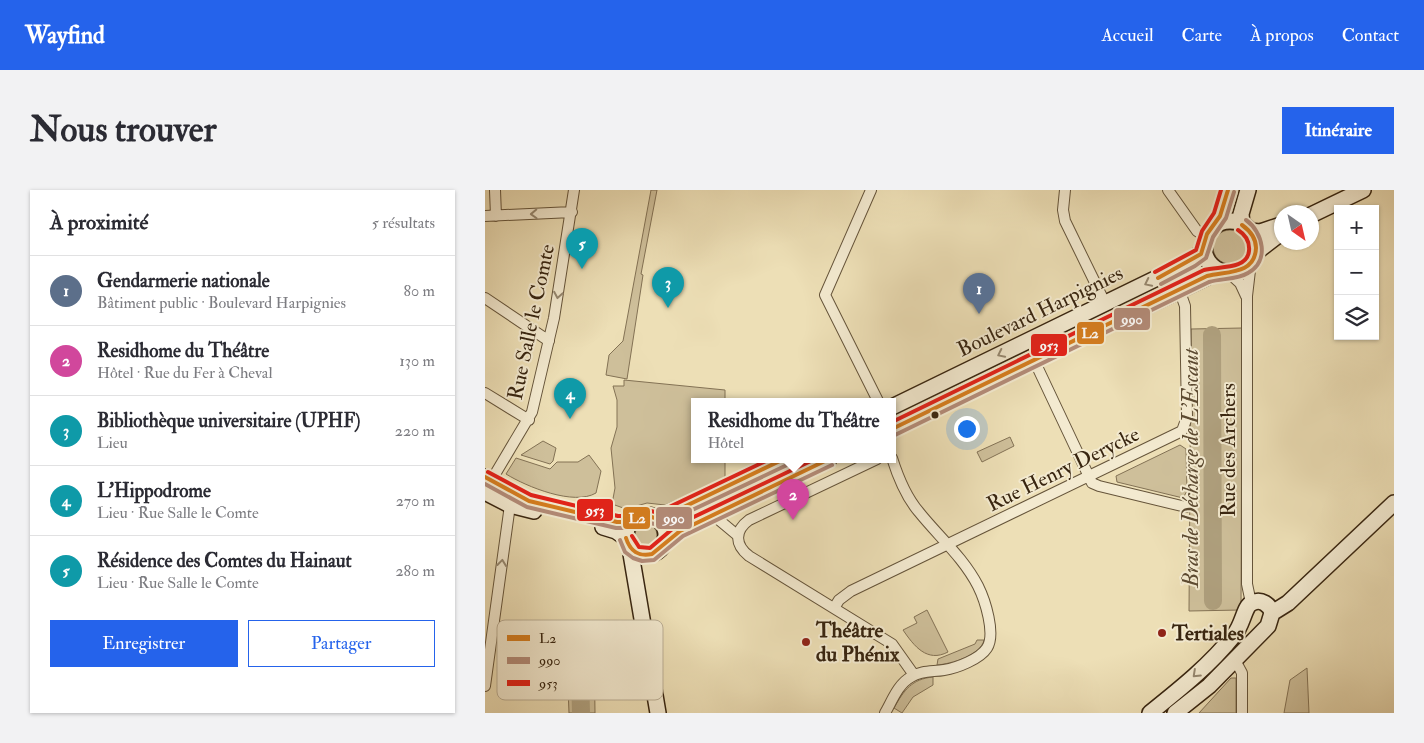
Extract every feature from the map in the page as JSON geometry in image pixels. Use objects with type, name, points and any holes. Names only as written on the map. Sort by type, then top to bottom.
[{"type":"main road","points":[[1224,272],[1208,261],[1208,238],[1222,213],[1228,190]]},
{"type":"main road","points":[[1248,190],[1241,214],[1246,228],[1255,240],[1253,258]]},
{"type":"main road","points":[[1319,211],[1363,190]]},
{"type":"main road","name":"Boulevard Harpignies","points":[[896,405],[1192,261],[1208,238],[1229,222],[1260,232],[1274,227]]},
{"type":"main road","name":"Boulevard Harpignies","points":[[896,426],[1179,289],[1224,272],[1241,271],[1274,239]]},
{"type":"main road","points":[[655,518],[671,513],[776,463]]},
{"type":"main road","points":[[637,586],[643,570],[658,549],[678,532],[821,463]]},
{"type":"main road","points":[[487,483],[510,505],[614,530],[641,555],[658,549]]},
{"type":"main road","points":[[487,483],[529,501],[617,522],[644,515],[655,518],[665,529],[658,549]]},
{"type":"main road","points":[[1272,613],[1287,603],[1394,503]]},
{"type":"main road","points":[[634,519],[627,526],[628,543],[643,620]]},
{"type":"main road","points":[[1150,713],[1213,658],[1235,634],[1244,618],[1245,610],[1251,603],[1259,601],[1265,603],[1272,613],[1271,622],[1190,708],[1175,713]]},
{"type":"main road","points":[[1244,618],[1252,628],[1265,628]]},
{"type":"main road","points":[[656,700],[658,713]]},
{"type":"street","points":[[495,190],[497,216]]},
{"type":"street","name":"Rue Salle le Comte","points":[[487,483],[529,420],[549,341],[572,212],[574,190]]},
{"type":"street","points":[[871,190],[825,295],[877,398]]},
{"type":"street","points":[[1065,190],[1065,221],[1105,304]]},
{"type":"street","points":[[1168,190],[1194,227],[1208,238]]},
{"type":"street","points":[[485,216],[572,212]]},
{"type":"street","name":"Rue des Archers","points":[[1251,603],[1247,584],[1247,296],[1253,258]]},
{"type":"street","points":[[1224,272],[1242,286],[1247,296]]},
{"type":"street","name":"Rue Henry Derycke","points":[[834,608],[839,600],[851,591],[1175,436],[1186,424],[1185,306],[1179,289]]},
{"type":"street","points":[[485,298],[549,341]]},
{"type":"street","points":[[1034,360],[1092,483],[1186,507]]},
{"type":"street","points":[[485,393],[529,420]]},
{"type":"street","points":[[869,463],[749,520],[740,528],[737,535],[739,546],[749,556],[892,644],[902,655],[914,675]]},
{"type":"street","points":[[885,713],[901,685],[914,675],[955,667],[981,655],[990,642],[988,614],[979,588],[964,563],[949,544],[915,507],[900,481],[894,463]]},
{"type":"street","points":[[485,686],[489,628],[510,505]]},
{"type":"street","points":[[713,515],[737,535]]},
{"type":"street","points":[[1235,660],[1242,673],[1242,713]]},
{"type":"shaded area","points":[[651,190],[657,190],[641,274],[643,275],[627,379],[606,375],[609,355],[623,341]]},
{"type":"shaded area","points":[[1230,230],[1237,231],[1242,235],[1246,240],[1246,254],[1242,259],[1237,263],[1230,264],[1223,263],[1218,259],[1214,254],[1213,247],[1214,240],[1218,235],[1223,231]]},
{"type":"shaded area","points":[[1242,328],[1241,610],[1189,611],[1191,329]]},
{"type":"shaded area","points":[[624,380],[725,390],[725,398],[691,398],[691,463],[725,463],[725,479],[665,505],[647,503],[626,509],[612,504],[615,488],[611,448],[617,427],[617,400],[613,386],[624,386]]},
{"type":"shaded area","points":[[1010,437],[1014,446],[982,462],[977,452]]},
{"type":"shaded area","points":[[543,441],[556,448],[553,461],[550,464],[521,455]]},
{"type":"shaded area","points":[[1180,445],[1186,449],[1187,491],[1183,498],[1117,482],[1116,476]]},
{"type":"shaded area","points":[[589,455],[601,471],[596,493],[587,496],[563,496],[551,493],[506,474],[516,458],[550,469],[557,462],[578,462]]},
{"type":"shaded area","points":[[646,524],[654,527],[657,535],[654,543],[646,546],[638,543],[635,535],[638,527]]},
{"type":"shaded area","points":[[927,610],[948,652],[940,655],[927,654],[912,642],[903,630],[917,623],[914,617]]},
{"type":"shaded area","points":[[977,640],[984,640],[982,645],[972,654],[957,661],[937,665],[938,659],[975,644]]},
{"type":"shaded area","points":[[1307,668],[1309,713],[1284,713],[1290,680]]},
{"type":"shaded area","points":[[933,677],[933,685],[913,697],[902,713],[894,708],[909,686],[919,680]]},
{"type":"shaded area","points":[[1231,678],[1236,678],[1236,713],[1199,713]]},
{"type":"shaded area","points":[[568,700],[595,700],[595,713],[569,713]]},
{"type":"waterway","name":"Bras de Décharge de L'Escaut","points":[[1212,335],[1213,601]]},
{"type":"waterway","points":[[581,700],[581,713]]},
{"type":"transit line","name":"953","points":[[1155,272],[1196,250],[1202,231],[1214,213],[1221,190]]},
{"type":"transit line","name":"L2","points":[[1158,278],[1201,254],[1207,234],[1220,216],[1228,190]]},
{"type":"transit line","name":"990","points":[[1161,284],[1206,258],[1213,237],[1226,218],[1234,192]]},
{"type":"transit line","name":"990","points":[[896,435],[1209,282],[1239,277],[1248,273],[1255,268],[1259,261],[1262,254],[1262,246],[1257,232],[1246,220]]},
{"type":"transit line","name":"L2","points":[[896,427],[1207,276],[1231,272],[1245,267],[1251,263],[1256,248],[1252,235],[1242,225]]},
{"type":"transit line","name":"953","points":[[896,420],[1204,270],[1238,264],[1247,257],[1249,251],[1248,241],[1238,230]]},
{"type":"transit line","name":"953","points":[[488,472],[531,495],[618,516],[625,516],[643,509],[655,512],[665,509],[762,463]]},
{"type":"transit line","name":"L2","points":[[485,477],[529,501],[617,522],[626,522],[644,515],[655,518],[667,515],[776,463]]},
{"type":"transit line","name":"953","points":[[632,536],[639,547],[650,548],[677,525],[807,463]]},
{"type":"transit line","name":"L2","points":[[626,538],[633,550],[639,554],[652,554],[680,531],[821,463]]},
{"type":"transit line","name":"990","points":[[485,484],[527,507],[616,528],[627,528],[644,522],[655,524],[669,521],[787,465]]},
{"type":"transit line","name":"990","points":[[620,540],[625,552],[633,558],[642,561],[654,560],[683,536],[832,465]]},
{"type":"place","name":"Résidence des Comtes du Hainaut","points":[[582,269]]},
{"type":"place","name":"Bibliothèque universitaire (UPHF)","points":[[668,308]]},
{"type":"place","name":"Gendarmerie nationale","points":[[979,314]]},
{"type":"place","name":"L'Hippodrome","points":[[570,419]]},
{"type":"place","name":"Residhome du Théâtre","points":[[793,520]]},
{"type":"place","name":"Tertiales","points":[[1162,633]]},
{"type":"place","name":"Théâtre du Phénix","points":[[806,642]]}]
